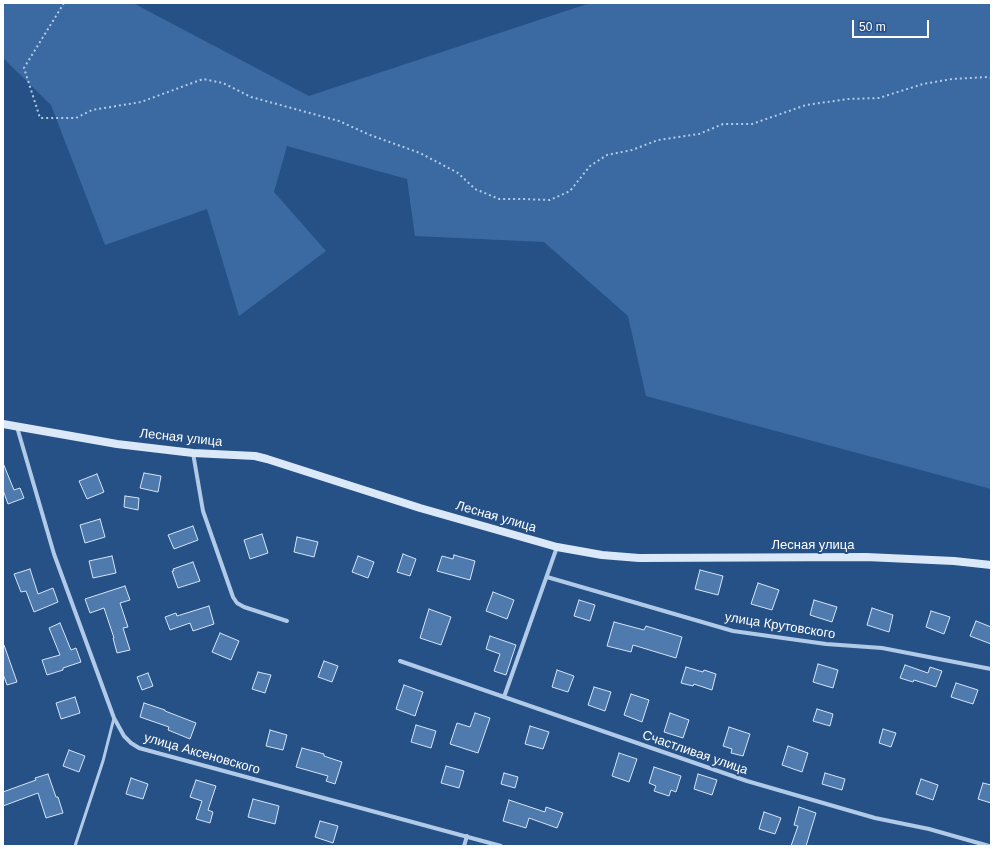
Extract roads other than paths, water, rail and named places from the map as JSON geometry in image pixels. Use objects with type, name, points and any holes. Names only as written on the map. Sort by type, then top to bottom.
[{"type":"main road","name":"Лесная улица","points":[[3,424],[118,444],[193,453],[255,456],[420,508],[557,547],[602,555],[639,558],[866,557],[954,561],[991,565]]},
{"type":"street","name":"улица Аксеновского","points":[[17,427],[54,554],[114,718],[124,736],[139,748],[501,846]]},
{"type":"street","points":[[193,453],[203,511],[232,597],[237,603],[244,607],[287,621]]},
{"type":"street","points":[[504,697],[557,547]]},
{"type":"street","name":"улица Крутовского","points":[[547,577],[733,631],[826,644],[882,648],[991,669]]},
{"type":"street","name":"Счастливая улица","points":[[400,661],[748,782],[875,818],[929,829],[989,846]]},
{"type":"street","points":[[464,846],[467,836]]},
{"type":"lane","points":[[75,846],[103,761],[114,718]]}]
